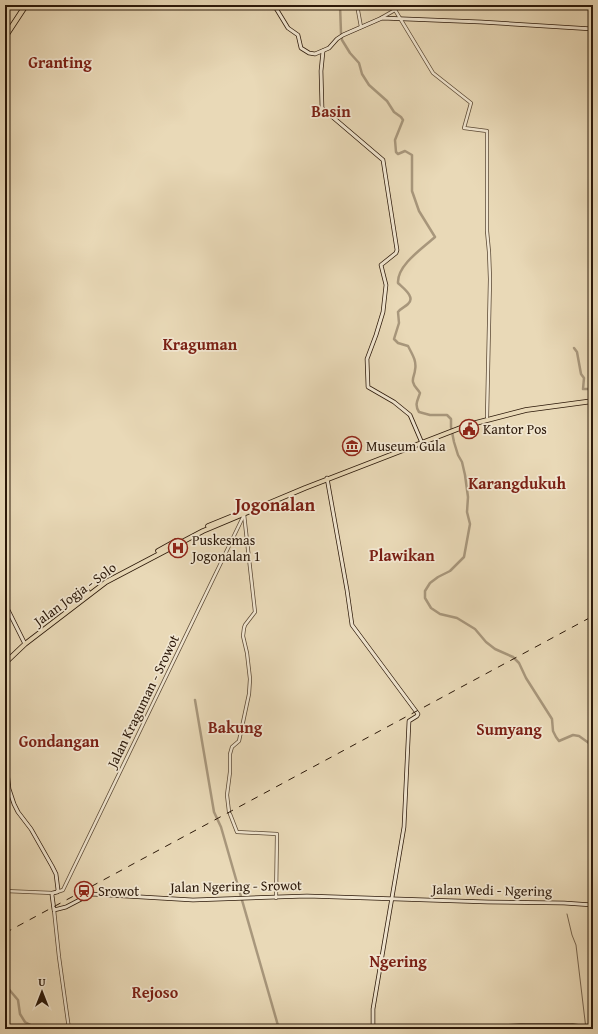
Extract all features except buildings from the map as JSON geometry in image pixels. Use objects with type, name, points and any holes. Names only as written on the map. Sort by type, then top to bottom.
[{"type":"highway","points":[[5,33],[25,5]]},
{"type":"highway","points":[[5,37],[25,5]]},
{"type":"highway","name":"Jalan Jogja - Solo","points":[[5,660],[93,588],[115,574],[214,523],[468,423],[487,417],[528,408],[593,400]]},
{"type":"highway","name":"Jalan Jogja - Solo","points":[[454,429],[521,411],[593,400]]},
{"type":"highway","name":"Jalan Jogja - Solo","points":[[167,547],[327,479]]},
{"type":"highway","name":"Jalan Jogja - Solo","points":[[5,663],[24,643]]},
{"type":"main road","points":[[274,5],[288,28],[298,34],[300,46],[303,50],[312,54],[322,52],[329,48],[339,38],[380,18],[593,29]]},
{"type":"main road","points":[[322,52],[322,108],[381,157],[384,163],[397,250],[396,253],[381,265],[386,285],[383,312],[367,359],[368,387],[394,402],[410,415],[421,442]]},
{"type":"main road","points":[[327,479],[352,626],[418,713],[417,716],[409,721],[404,827],[373,1009],[373,1029]]},
{"type":"main road","points":[[5,604],[24,643]]},
{"type":"main road","points":[[5,750],[9,789],[14,804],[31,829],[55,871],[58,887],[57,892],[53,893],[52,895],[54,910]]},
{"type":"main road","name":"Jalan Ngering - Srowot","points":[[54,910],[66,907],[91,894],[184,900],[307,896],[391,899]]},
{"type":"main road","name":"Jalan Wedi - Ngering","points":[[391,899],[593,905]]},
{"type":"street","points":[[357,5],[361,27]]},
{"type":"street","points":[[392,5],[433,73],[471,103],[464,128],[488,131],[487,231],[490,252],[490,279],[487,417]]},
{"type":"street","points":[[380,18],[395,10]]},
{"type":"street","points":[[244,515],[255,612],[244,628],[250,679],[249,694],[239,741],[230,750],[230,772],[227,795],[230,813],[237,832],[277,834],[276,898]]},
{"type":"street","name":"Jalan Kraguman - Srowot","points":[[57,892],[63,890],[244,515]]},
{"type":"street","points":[[5,891],[53,893]]},
{"type":"street","points":[[54,910],[69,1029]]},
{"type":"street","points":[[460,1029],[525,1025],[571,1025],[593,1028]]},
{"type":"waterway","points":[[340,5],[342,40],[350,53],[359,63],[362,74],[369,85],[387,101],[394,112],[403,120],[395,140],[396,152],[398,154],[405,151],[412,155],[412,191],[419,211],[435,237],[406,263],[399,276],[398,283],[411,298],[408,304],[398,312],[399,323],[394,339],[398,343],[408,346],[414,358],[415,372],[413,380],[414,385],[420,393],[417,400],[419,412],[430,415],[447,415],[451,419],[454,442],[462,462],[465,475],[468,497],[467,512],[470,524],[464,557],[450,571],[430,583],[425,591],[425,598],[431,608],[440,614],[457,618],[475,629],[486,642],[495,649],[513,657],[519,663],[526,678],[552,719],[553,731],[559,741],[573,735],[579,736],[593,746]]},
{"type":"waterway","points":[[574,348],[577,352],[581,374],[584,378],[583,389],[590,389]]},
{"type":"waterway","points":[[195,700],[214,812],[221,827],[279,1029]]},
{"type":"waterway","points":[[567,914],[576,945],[586,1029]]},
{"type":"waterway","points":[[5,976],[7,987],[18,1000],[20,1014],[25,1022],[38,1029]]},
{"type":"railway","points":[[5,933],[593,616]]},
{"type":"place","name":"Kantor Pos","points":[[469,429]]},
{"type":"place","name":"Museum Gula","points":[[352,446]]},
{"type":"place","name":"Puskesmas Jogonalan 1","points":[[178,548]]},
{"type":"place","name":"Srowot","points":[[84,891]]},
{"type":"district","name":"Granting","points":[[60,62]]},
{"type":"district","name":"Basin","points":[[331,111]]},
{"type":"district","name":"Kraguman","points":[[200,344]]},
{"type":"district","name":"Karangdukuh","points":[[517,483]]},
{"type":"district","name":"Jogonalan","points":[[275,504]]},
{"type":"district","name":"Plawikan","points":[[402,555]]},
{"type":"district","name":"Bakung","points":[[235,727]]},
{"type":"district","name":"Sumyang","points":[[509,729]]},
{"type":"district","name":"Gondangan","points":[[59,741]]},
{"type":"district","name":"Ngering","points":[[398,961]]},
{"type":"district","name":"Rejoso","points":[[155,992]]}]
